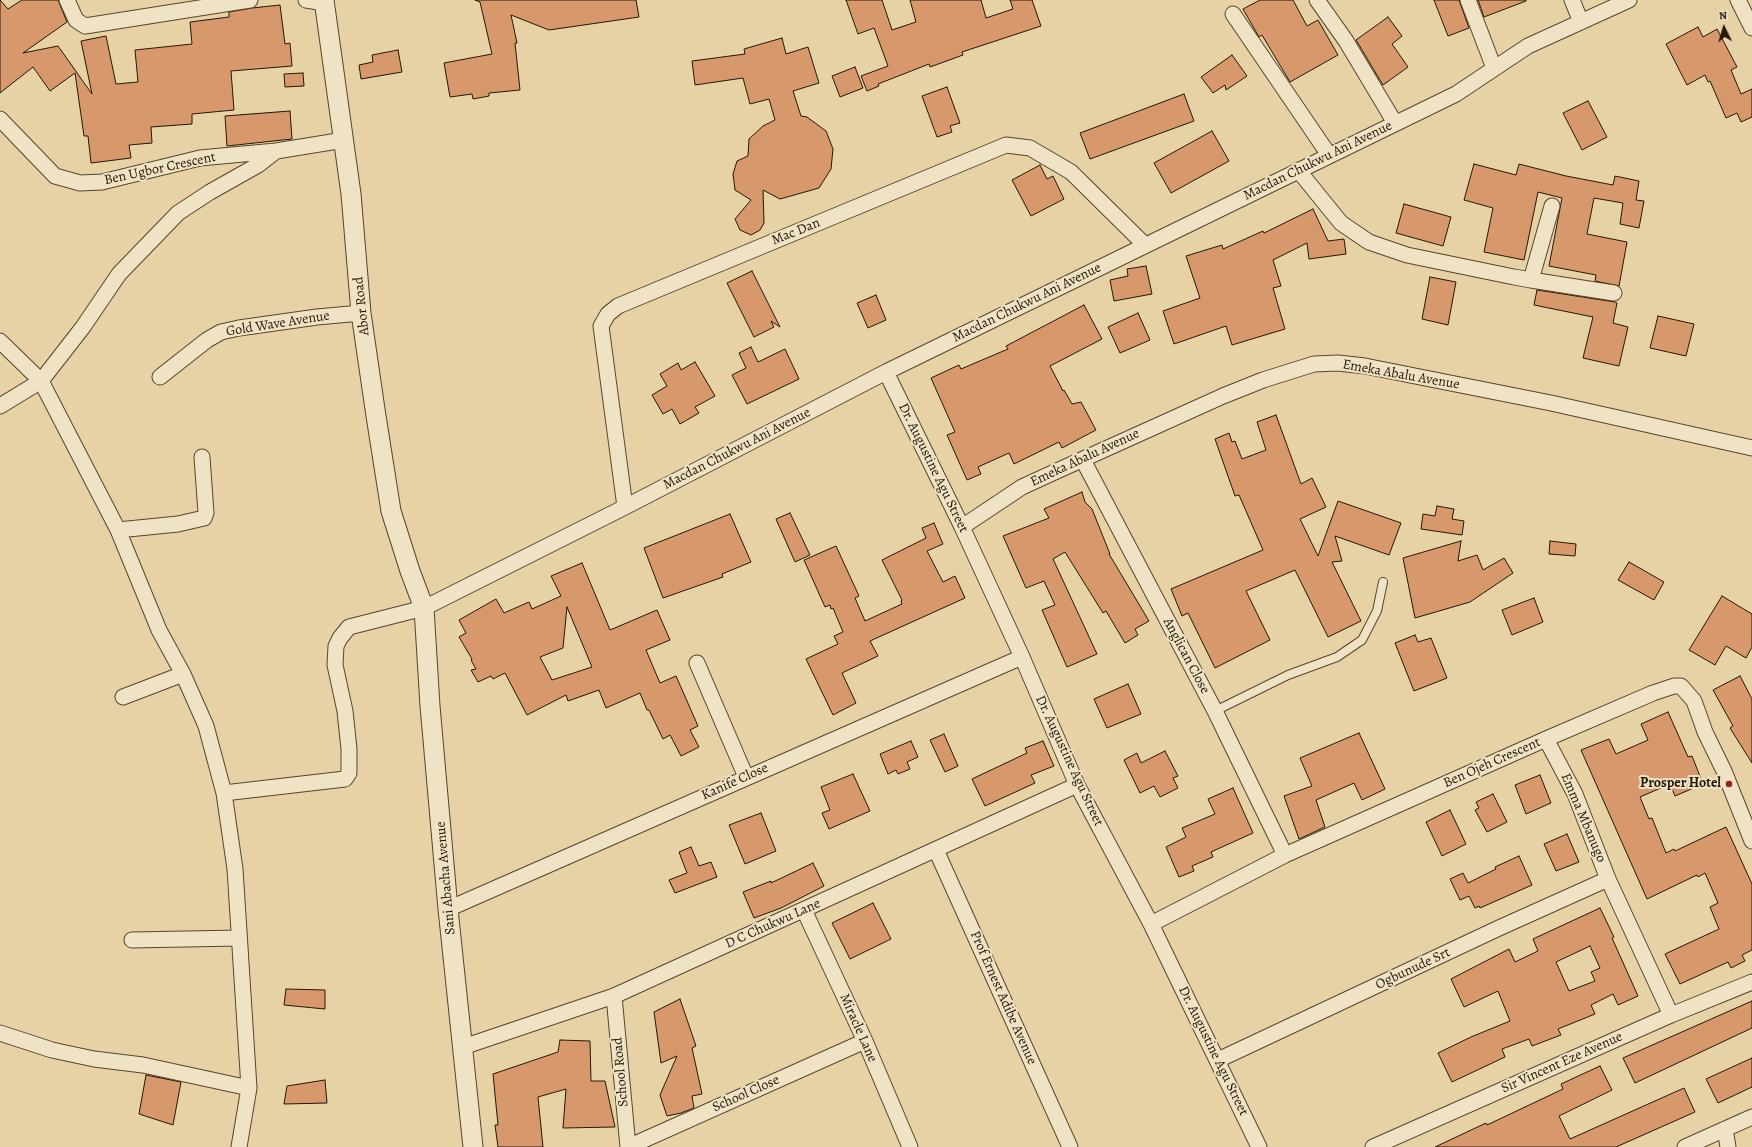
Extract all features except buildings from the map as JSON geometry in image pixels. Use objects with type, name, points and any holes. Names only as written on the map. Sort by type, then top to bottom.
[{"type":"street","points":[[67,0],[76,20],[85,26],[250,0]]},
{"type":"street","points":[[306,0],[325,2]]},
{"type":"street","points":[[1316,0],[1346,40],[1395,123]]},
{"type":"street","points":[[1468,0],[1494,68]]},
{"type":"street","points":[[1572,0],[1581,22]]},
{"type":"street","name":"Macdan Chukwu Ani Avenue","points":[[224,793],[345,780],[349,773],[349,749],[346,710],[336,665],[336,646],[340,638],[349,627],[424,608],[625,507],[886,372],[1456,94],[1528,46],[1629,0]]},
{"type":"street","points":[[1738,0],[1752,28]]},
{"type":"street","name":"Abor Road","points":[[325,2],[351,194],[361,313],[376,416],[392,511],[410,571],[424,608]]},
{"type":"street","points":[[1233,14],[1329,155]]},
{"type":"street","name":"Ben Ugbor Crescent","points":[[0,119],[55,176],[80,183],[102,182],[200,158],[276,151],[344,140]]},
{"type":"street","name":"Mac Dan","points":[[625,507],[601,326],[608,314],[618,306],[1006,146],[1030,148],[1071,172],[1145,245]]},
{"type":"street","points":[[0,406],[41,380],[83,327],[119,274],[178,213],[210,192],[258,165],[276,151]]},
{"type":"street","points":[[1298,170],[1341,223],[1368,242],[1407,255],[1531,280],[1614,293]]},
{"type":"street","points":[[1531,280],[1552,206]]},
{"type":"street","name":"Gold Wave Avenue","points":[[160,377],[206,340],[221,332],[317,317],[361,313]]},
{"type":"street","points":[[0,341],[41,380],[118,530],[159,630],[183,674],[206,726],[224,793],[234,869],[249,1088],[239,1147]]},
{"type":"street","name":"Emeka Abalu Avenue","points":[[962,527],[1022,487],[1171,419],[1263,380],[1314,364],[1365,366],[1414,375],[1551,403],[1752,448]]},
{"type":"street","name":"Dr. Augustine Agu Street","points":[[886,372],[962,527],[1022,657],[1077,785],[1151,924],[1259,1147]]},
{"type":"street","points":[[118,530],[178,524],[204,518],[206,513],[202,456]]},
{"type":"street","name":"Anglican Close","points":[[1083,460],[1214,711],[1285,855]]},
{"type":"street","name":"Sani Abacha Avenue","points":[[424,608],[430,706],[448,909],[474,1147]]},
{"type":"street","name":"Kanife Close","points":[[448,909],[1022,657]]},
{"type":"street","points":[[698,663],[746,777]]},
{"type":"street","points":[[123,697],[183,674]]},
{"type":"street","name":"Ben Ojeh Crescent","points":[[1151,924],[1285,855],[1546,739],[1653,693],[1674,686],[1681,686],[1694,701],[1705,732],[1751,832]]},
{"type":"street","name":"Emma Mbanugo","points":[[1546,739],[1574,794],[1608,879],[1671,1015]]},
{"type":"street","name":"D C Chukwu Lane","points":[[463,1047],[614,996],[1077,785]]},
{"type":"street","name":"Prof Ernest Adibe Avenue","points":[[936,850],[1070,1147]]},
{"type":"street","name":"Ogbunude Srt","points":[[1218,1060],[1499,928],[1608,879]]},
{"type":"street","name":"Miracle Lane","points":[[804,910],[864,1041],[910,1147]]},
{"type":"street","points":[[132,940],[239,938]]},
{"type":"street","name":"Sir Vincent Eze Avenue","points":[[1373,1147],[1671,1015],[1752,982]]},
{"type":"street","name":"School Road","points":[[614,996],[628,1147]]},
{"type":"street","points":[[0,1033],[52,1050],[94,1059],[143,1065],[249,1088]]},
{"type":"street","name":"School Close","points":[[628,1147],[864,1041]]},
{"type":"street","points":[[1685,1147],[1752,1117]]},
{"type":"street","points":[[1724,1129],[1728,1147]]},
{"type":"lane","points":[[1214,711],[1288,675],[1337,657],[1362,640],[1377,611],[1383,582]]},
{"type":"place","name":"Prosper Hotel","points":[[1729,784]]}]
